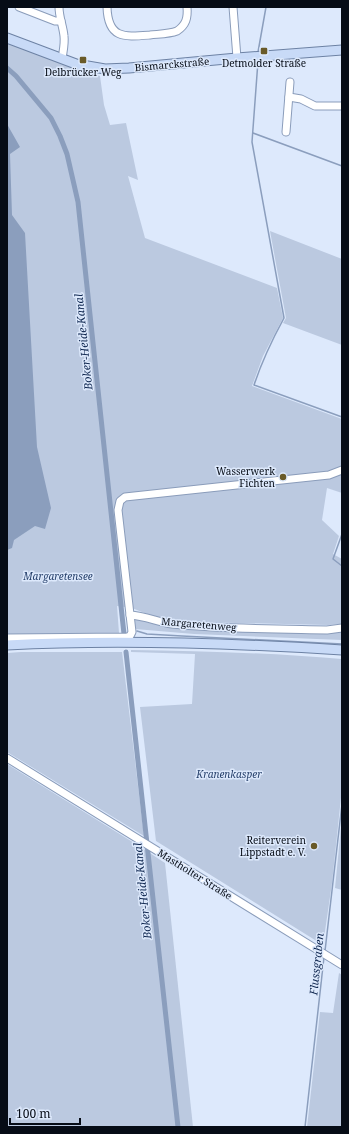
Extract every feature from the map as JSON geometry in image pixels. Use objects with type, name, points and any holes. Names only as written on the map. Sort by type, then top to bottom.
[{"type":"main road","name":"Bismarckstraße","points":[[7,38],[82,65],[105,69],[342,50]]},
{"type":"main road","points":[[7,645],[98,642],[164,642],[246,644],[342,650]]},
{"type":"main road","points":[[7,649],[151,647],[245,649],[342,655]]},
{"type":"street","points":[[19,7],[55,21],[61,20]]},
{"type":"street","points":[[59,7],[64,36],[62,58]]},
{"type":"street","points":[[107,7],[111,26],[119,34],[128,37],[177,31],[187,21],[187,7]]},
{"type":"street","points":[[233,7],[237,58]]},
{"type":"street","points":[[286,132],[290,82]]},
{"type":"street","points":[[289,97],[301,99],[315,106],[342,106]]},
{"type":"street","points":[[7,638],[130,636],[132,632],[118,510],[120,500],[128,496],[329,475],[342,470]]},
{"type":"street","name":"Margaretenweg","points":[[130,615],[139,615],[170,624],[327,630],[342,628]]},
{"type":"street","name":"Mastholter Straße","points":[[7,758],[342,965]]},
{"type":"green space","points":[[7,40],[58,59],[75,69],[100,76],[104,105],[110,125],[126,123],[138,180],[128,176],[145,238],[277,288],[283,318],[263,356],[252,386],[342,419],[342,493],[327,488],[322,520],[339,536],[333,554],[342,559],[342,624],[195,622],[170,620],[152,616],[132,608],[117,606],[119,633],[7,636]]},
{"type":"green space","points":[[270,231],[342,259],[342,345],[283,323],[286,318]]},
{"type":"green space","points":[[135,620],[169,627],[205,630],[326,633],[342,632],[342,640],[194,634],[135,629]]},
{"type":"green space","name":"Kranenkasper","points":[[131,650],[289,655],[342,659],[342,788],[332,883],[323,945],[156,841],[140,707],[192,704],[195,654],[131,652]]},
{"type":"green space","points":[[122,652],[144,836],[7,752],[7,653]]},
{"type":"green space","points":[[7,764],[165,863],[193,1127],[7,1127]]},
{"type":"green space","points":[[342,817],[342,890],[335,888]]},
{"type":"green space","points":[[339,973],[342,975],[342,1127],[307,1127],[320,1012],[333,1013]]},
{"type":"shaded area","name":"Margaretensee","points":[[7,124],[20,147],[10,154],[12,215],[25,233],[37,447],[51,508],[45,529],[35,526],[14,540],[12,548],[7,550]]},
{"type":"waterway","points":[[258,52],[266,7]]},
{"type":"waterway","points":[[258,61],[252,142],[284,318],[275,334],[254,385],[342,417]]},
{"type":"waterway","name":"Boker-Heide-Kanal","points":[[7,68],[16,76],[51,118],[67,154],[78,202],[124,634]]},
{"type":"waterway","points":[[253,133],[342,166]]},
{"type":"waterway","points":[[342,534],[333,559],[342,566]]},
{"type":"waterway","points":[[137,631],[147,634],[342,644]]},
{"type":"waterway","name":"Boker-Heide-Kanal","points":[[126,652],[178,1127]]},
{"type":"waterway","name":"Flussgraben","points":[[325,951],[342,804]]},
{"type":"waterway","name":"Flussgraben","points":[[305,1127],[324,957]]},
{"type":"place","name":"Detmolder Straße","points":[[264,51]]},
{"type":"place","name":"Delbrücker Weg","points":[[83,60]]},
{"type":"place","name":"Wasserwerk Fichten","points":[[283,477]]},
{"type":"place","name":"Reiterverein Lippstadt e. V.","points":[[314,846]]}]
